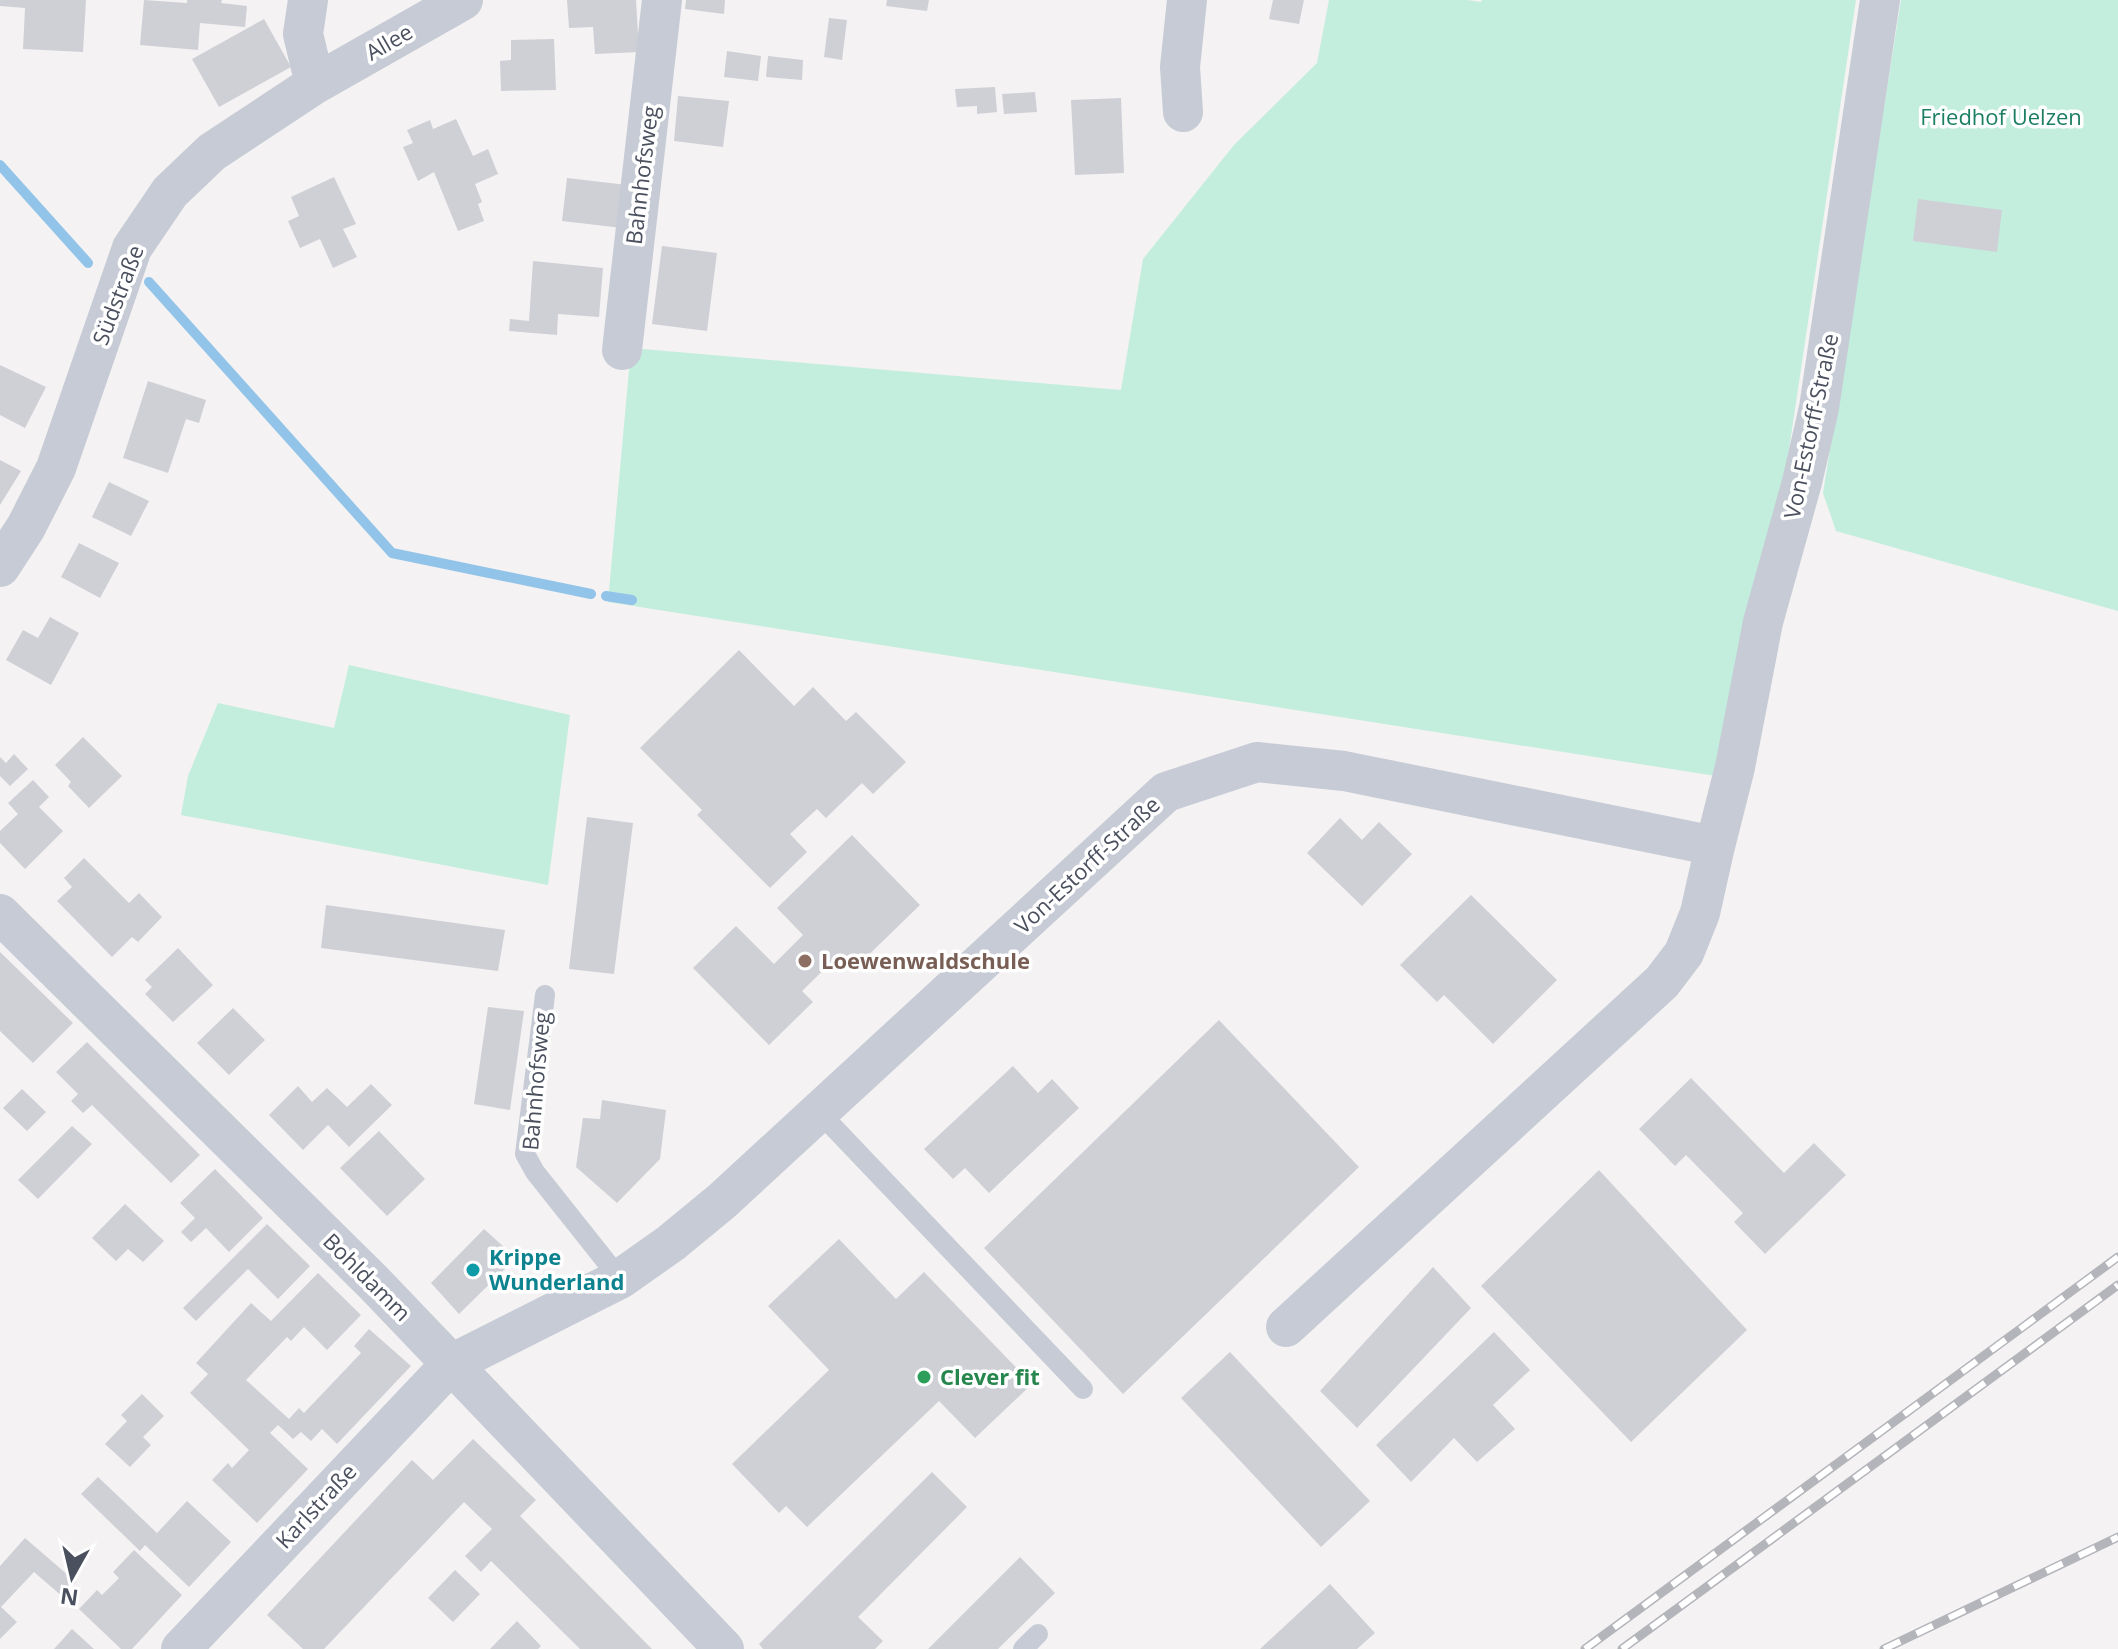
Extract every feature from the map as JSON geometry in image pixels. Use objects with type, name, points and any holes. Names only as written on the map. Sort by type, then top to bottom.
[{"type":"street","points":[[308,0],[303,34],[315,84]]},
{"type":"street","name":"Allee","points":[[315,84],[463,0]]},
{"type":"street","name":"Bahnhofsweg","points":[[622,350],[662,0]]},
{"type":"street","points":[[1183,112],[1180,67],[1187,0]]},
{"type":"street","name":"Von-Estorff-Straße","points":[[1286,1327],[1662,982],[1684,953],[1700,913],[1735,767],[1763,622],[1819,408],[1880,0]]},
{"type":"street","name":"Südstraße","points":[[0,567],[26,527],[56,468],[132,248],[170,192],[212,152],[315,84]]},
{"type":"street","name":"Von-Estorff-Straße","points":[[451,1364],[620,1279],[671,1243],[712,1210],[1166,792],[1257,762],[1344,771],[1715,846]]},
{"type":"street","name":"Bohldamm","points":[[0,914],[361,1271],[724,1649]]},
{"type":"street","name":"Karlstraße","points":[[181,1649],[451,1364]]},
{"type":"lane","name":"Bahnhofsweg","points":[[545,995],[525,1154],[535,1172],[620,1279]]},
{"type":"lane","points":[[819,1112],[1083,1389]]},
{"type":"lane","points":[[1023,1649],[1038,1634]]},
{"type":"green space","points":[[1329,0],[1856,0],[1788,456],[1716,776],[608,602],[631,348],[1121,390],[1143,259],[1234,145],[1317,63]]},
{"type":"green space","name":"Friedhof Uelzen","points":[[1901,0],[2118,0],[2118,611],[1836,531],[1823,493]]},
{"type":"green space","points":[[349,665],[570,715],[548,885],[181,815],[188,776],[218,703],[334,728]]},
{"type":"building","points":[[0,0],[86,0],[83,52],[23,49],[25,8],[0,6]]},
{"type":"building","points":[[144,0],[187,3],[187,0],[222,0],[221,3],[247,6],[245,27],[200,23],[198,50],[140,45]]},
{"type":"building","points":[[567,0],[636,0],[639,52],[595,54],[593,27],[569,28]]},
{"type":"building","points":[[686,0],[725,0],[724,14],[685,9]]},
{"type":"building","points":[[887,0],[929,0],[927,11],[886,6]]},
{"type":"building","points":[[1273,0],[1304,0],[1299,24],[1269,19]]},
{"type":"building","points":[[829,18],[847,20],[842,60],[824,57]]},
{"type":"building","points":[[264,19],[291,67],[219,107],[192,59]]},
{"type":"building","points":[[554,39],[556,90],[501,91],[500,61],[511,60],[511,40]]},
{"type":"building","points":[[727,51],[761,56],[758,81],[724,77]]},
{"type":"building","points":[[768,56],[803,60],[802,80],[766,77]]},
{"type":"building","points":[[995,87],[997,112],[977,114],[977,106],[957,107],[955,89]]},
{"type":"building","points":[[1035,92],[1037,112],[1004,114],[1002,94]]},
{"type":"building","points":[[678,96],[729,101],[723,147],[674,141]]},
{"type":"building","points":[[1121,98],[1124,173],[1075,175],[1071,100]]},
{"type":"building","points":[[456,119],[473,156],[488,149],[498,174],[475,184],[482,202],[478,204],[484,221],[458,231],[434,172],[418,181],[403,147],[413,143],[407,130],[430,120],[433,129]]},
{"type":"building","points":[[334,177],[356,224],[343,229],[357,257],[333,268],[320,239],[300,248],[288,221],[299,216],[291,197]]},
{"type":"building","points":[[567,178],[627,185],[622,228],[562,221]]},
{"type":"building","points":[[1918,199],[2002,210],[1997,252],[1913,241]]},
{"type":"building","points":[[662,246],[717,253],[707,331],[652,324]]},
{"type":"building","points":[[533,261],[603,268],[599,317],[558,314],[557,335],[509,331],[510,319],[529,321]]},
{"type":"building","points":[[0,365],[46,387],[25,428],[0,415]]},
{"type":"building","points":[[148,381],[206,400],[199,423],[186,419],[168,473],[123,458]]},
{"type":"building","points":[[0,460],[21,471],[0,505]]},
{"type":"building","points":[[109,482],[149,501],[131,536],[92,517]]},
{"type":"building","points":[[79,543],[119,563],[100,598],[61,577]]},
{"type":"building","points":[[50,617],[79,633],[51,685],[6,660],[23,630],[38,638]]},
{"type":"building","points":[[739,650],[794,706],[813,687],[846,721],[856,712],[906,762],[873,794],[862,783],[826,818],[817,809],[790,834],[807,852],[770,888],[697,815],[702,810],[640,748]]},
{"type":"building","points":[[83,737],[122,776],[89,808],[68,786],[71,782],[55,765]]},
{"type":"building","points":[[14,754],[28,769],[10,786],[0,776],[0,757],[6,763]]},
{"type":"building","points":[[33,780],[49,797],[39,807],[63,831],[25,869],[0,843],[0,831],[18,814],[8,803]]},
{"type":"building","points":[[587,817],[633,823],[614,974],[569,969]]},
{"type":"building","points":[[1340,818],[1362,840],[1379,822],[1412,854],[1362,906],[1307,853]]},
{"type":"building","points":[[852,835],[920,905],[851,972],[836,958],[802,991],[813,1002],[769,1045],[693,968],[736,926],[774,964],[803,935],[777,908]]},
{"type":"building","points":[[84,858],[129,903],[139,893],[162,917],[138,942],[132,937],[112,957],[57,901],[72,887],[64,878]]},
{"type":"building","points":[[1471,895],[1557,980],[1493,1044],[1444,995],[1437,1002],[1400,965]]},
{"type":"building","points":[[326,905],[505,930],[498,971],[321,948]]},
{"type":"building","points":[[178,948],[213,985],[173,1022],[145,994],[152,987],[145,980]]},
{"type":"building","points":[[0,952],[73,1023],[33,1063],[0,1031]]},
{"type":"building","points":[[488,1007],[524,1011],[510,1110],[474,1104]]},
{"type":"building","points":[[233,1008],[265,1040],[229,1075],[197,1043]]},
{"type":"building","points":[[1219,1020],[1359,1167],[1123,1394],[984,1248]]},
{"type":"building","points":[[87,1042],[200,1155],[171,1183],[92,1105],[83,1113],[71,1101],[78,1094],[56,1072]]},
{"type":"building","points":[[1013,1066],[1038,1093],[1052,1079],[1079,1108],[989,1193],[965,1168],[953,1179],[924,1149]]},
{"type":"building","points":[[1691,1078],[1784,1173],[1814,1143],[1846,1175],[1765,1254],[1734,1222],[1743,1213],[1686,1155],[1675,1166],[1639,1129]]},
{"type":"building","points":[[371,1084],[392,1105],[349,1147],[328,1125],[303,1150],[269,1115],[298,1086],[312,1102],[327,1088],[347,1107]]},
{"type":"building","points":[[22,1089],[46,1112],[27,1131],[3,1108]]},
{"type":"building","points":[[602,1100],[666,1110],[660,1159],[617,1203],[576,1167],[583,1118],[600,1119]]},
{"type":"building","points":[[72,1126],[92,1144],[38,1199],[18,1180]]},
{"type":"building","points":[[379,1131],[425,1179],[387,1216],[340,1168]]},
{"type":"building","points":[[215,1169],[263,1218],[229,1252],[206,1228],[191,1242],[181,1232],[195,1218],[180,1203]]},
{"type":"building","points":[[1599,1170],[1747,1330],[1631,1442],[1481,1286]]},
{"type":"building","points":[[125,1204],[164,1241],[143,1262],[128,1249],[116,1261],[92,1238]]},
{"type":"building","points":[[267,1224],[310,1266],[278,1299],[248,1269],[196,1321],[183,1308]]},
{"type":"building","name":"Krippe Wunderland","points":[[484,1229],[516,1258],[459,1314],[431,1283]]},
{"type":"building","name":"Clever fit","points":[[839,1239],[896,1299],[924,1272],[1032,1384],[975,1438],[939,1401],[807,1527],[786,1506],[779,1513],[732,1464],[829,1370],[768,1306]]},
{"type":"building","points":[[1433,1267],[1471,1308],[1357,1428],[1320,1391]]},
{"type":"building","points":[[318,1273],[361,1315],[327,1350],[304,1327],[291,1341],[287,1337],[246,1380],[289,1419],[299,1408],[304,1413],[361,1353],[354,1346],[369,1329],[411,1366],[337,1444],[322,1429],[311,1441],[301,1432],[293,1439],[278,1425],[270,1433],[308,1469],[257,1523],[212,1480],[228,1463],[232,1468],[249,1450],[190,1393],[208,1374],[196,1363],[251,1303],[271,1321]]},
{"type":"building","points":[[1494,1332],[1530,1370],[1493,1405],[1515,1429],[1477,1462],[1454,1438],[1411,1482],[1376,1445]]},
{"type":"building","points":[[1230,1352],[1370,1501],[1321,1547],[1181,1398]]},
{"type":"building","points":[[142,1394],[164,1416],[143,1437],[151,1445],[130,1467],[105,1444],[127,1421],[121,1415]]},
{"type":"building","points":[[473,1439],[536,1500],[520,1516],[652,1649],[580,1649],[491,1561],[481,1572],[465,1556],[492,1529],[464,1502],[324,1649],[303,1649],[267,1615],[412,1460],[433,1480]]},
{"type":"building","points":[[932,1472],[967,1507],[858,1617],[883,1641],[875,1649],[763,1649],[759,1644]]},
{"type":"building","points":[[98,1477],[157,1533],[187,1501],[231,1542],[189,1587],[145,1545],[140,1551],[81,1494]]},
{"type":"building","points":[[25,1538],[76,1582],[63,1597],[34,1572],[1,1607],[17,1622],[0,1639],[0,1566]]},
{"type":"building","points":[[134,1550],[182,1595],[132,1649],[121,1649],[79,1609],[97,1590],[102,1595],[119,1578],[113,1572]]},
{"type":"building","points":[[1020,1557],[1055,1593],[998,1649],[928,1649]]},
{"type":"building","points":[[455,1570],[480,1594],[453,1622],[428,1598]]},
{"type":"building","points":[[1330,1584],[1375,1633],[1357,1649],[1260,1649]]},
{"type":"building","points":[[517,1621],[541,1646],[538,1649],[490,1649]]},
{"type":"building","points":[[72,1629],[94,1649],[54,1649]]},
{"type":"waterway","points":[[0,165],[88,263]]},
{"type":"waterway","points":[[149,282],[392,553],[591,594]]},
{"type":"waterway","points":[[606,596],[632,600]]},
{"type":"railway","points":[[1585,1649],[2118,1257]]},
{"type":"railway","points":[[1622,1649],[2118,1285]]},
{"type":"railway","points":[[1884,1649],[2118,1537]]},
{"type":"place","name":"Loewenwaldschule","points":[[805,961]]},
{"type":"place","name":"Krippe Wunderland","points":[[473,1270]]},
{"type":"place","name":"Clever fit","points":[[924,1377]]}]
